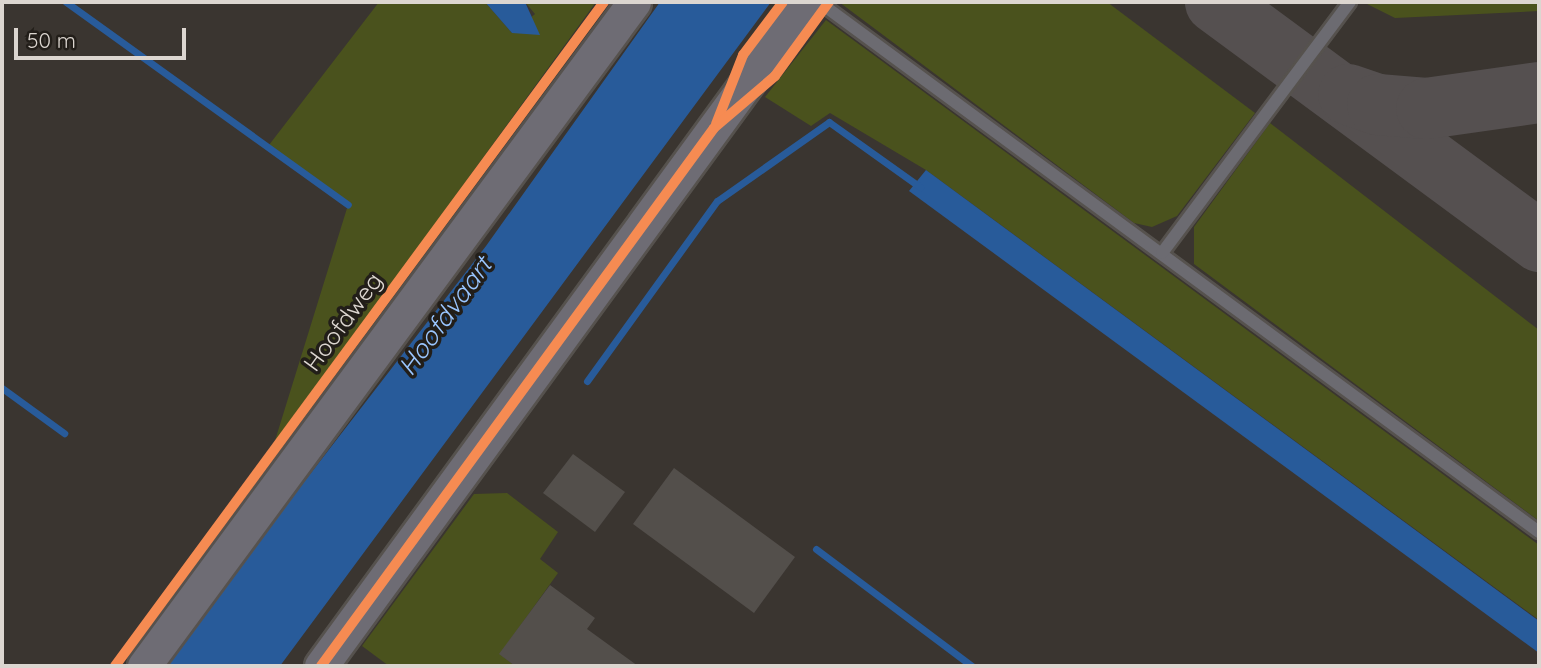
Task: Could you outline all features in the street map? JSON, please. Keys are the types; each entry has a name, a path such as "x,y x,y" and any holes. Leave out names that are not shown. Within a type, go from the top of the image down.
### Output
{"main road":[{"name":"Hoofdweg","path":"144,666 634,2"},
{"path":"321,666 819,7"}],"lane":[{"path":"819,2 819,7 1162,253 1539,532"},
{"path":"1162,253 1350,2"}],"green space":[{"path":"379,2 485,2 512,33 535,14 525,2 596,2 273,447 348,205 269,145"},
{"path":"839,2 1107,2 1255,113 1177,216 1152,227 1134,223"},
{"path":"1363,2 1539,2 1539,11 1395,18"},
{"path":"826,20 1539,545 1539,620 926,170 830,113 811,126 765,97"},
{"path":"1270,123 1539,330 1539,521 1194,264 1194,227"},
{"path":"507,493 558,532 540,559 558,573 500,654 515,666 389,666 362,646 474,494"}],"water":[{"path":"485,2 525,2 540,35 512,33"},
{"name":"Hoofdvaart","path":"660,2 771,2 280,666 162,666 486,246"},
{"path":"926,170 1539,621 1539,653 909,191"}],"building":[{"path":"573,454 625,492 595,532 543,493"},
{"path":"674,468 795,557 754,613 633,524"},
{"path":"550,585 595,618 587,629 638,666 515,666 499,654"}],"waterway":[{"path":"66,2 348,205"},
{"path":"587,381 717,201 829,122 920,187"},
{"path":"2,388 64,433"},
{"path":"816,549 972,666"}],"taxiway":[{"path":"1215,2 1539,241"},
{"path":"1348,94 1377,104 1426,108 1539,92"}],"cycle path":[{"path":"115,666 604,2"},
{"path":"716,124 743,55 783,2"},
{"path":"321,666 714,128 775,76 829,2"}]}
